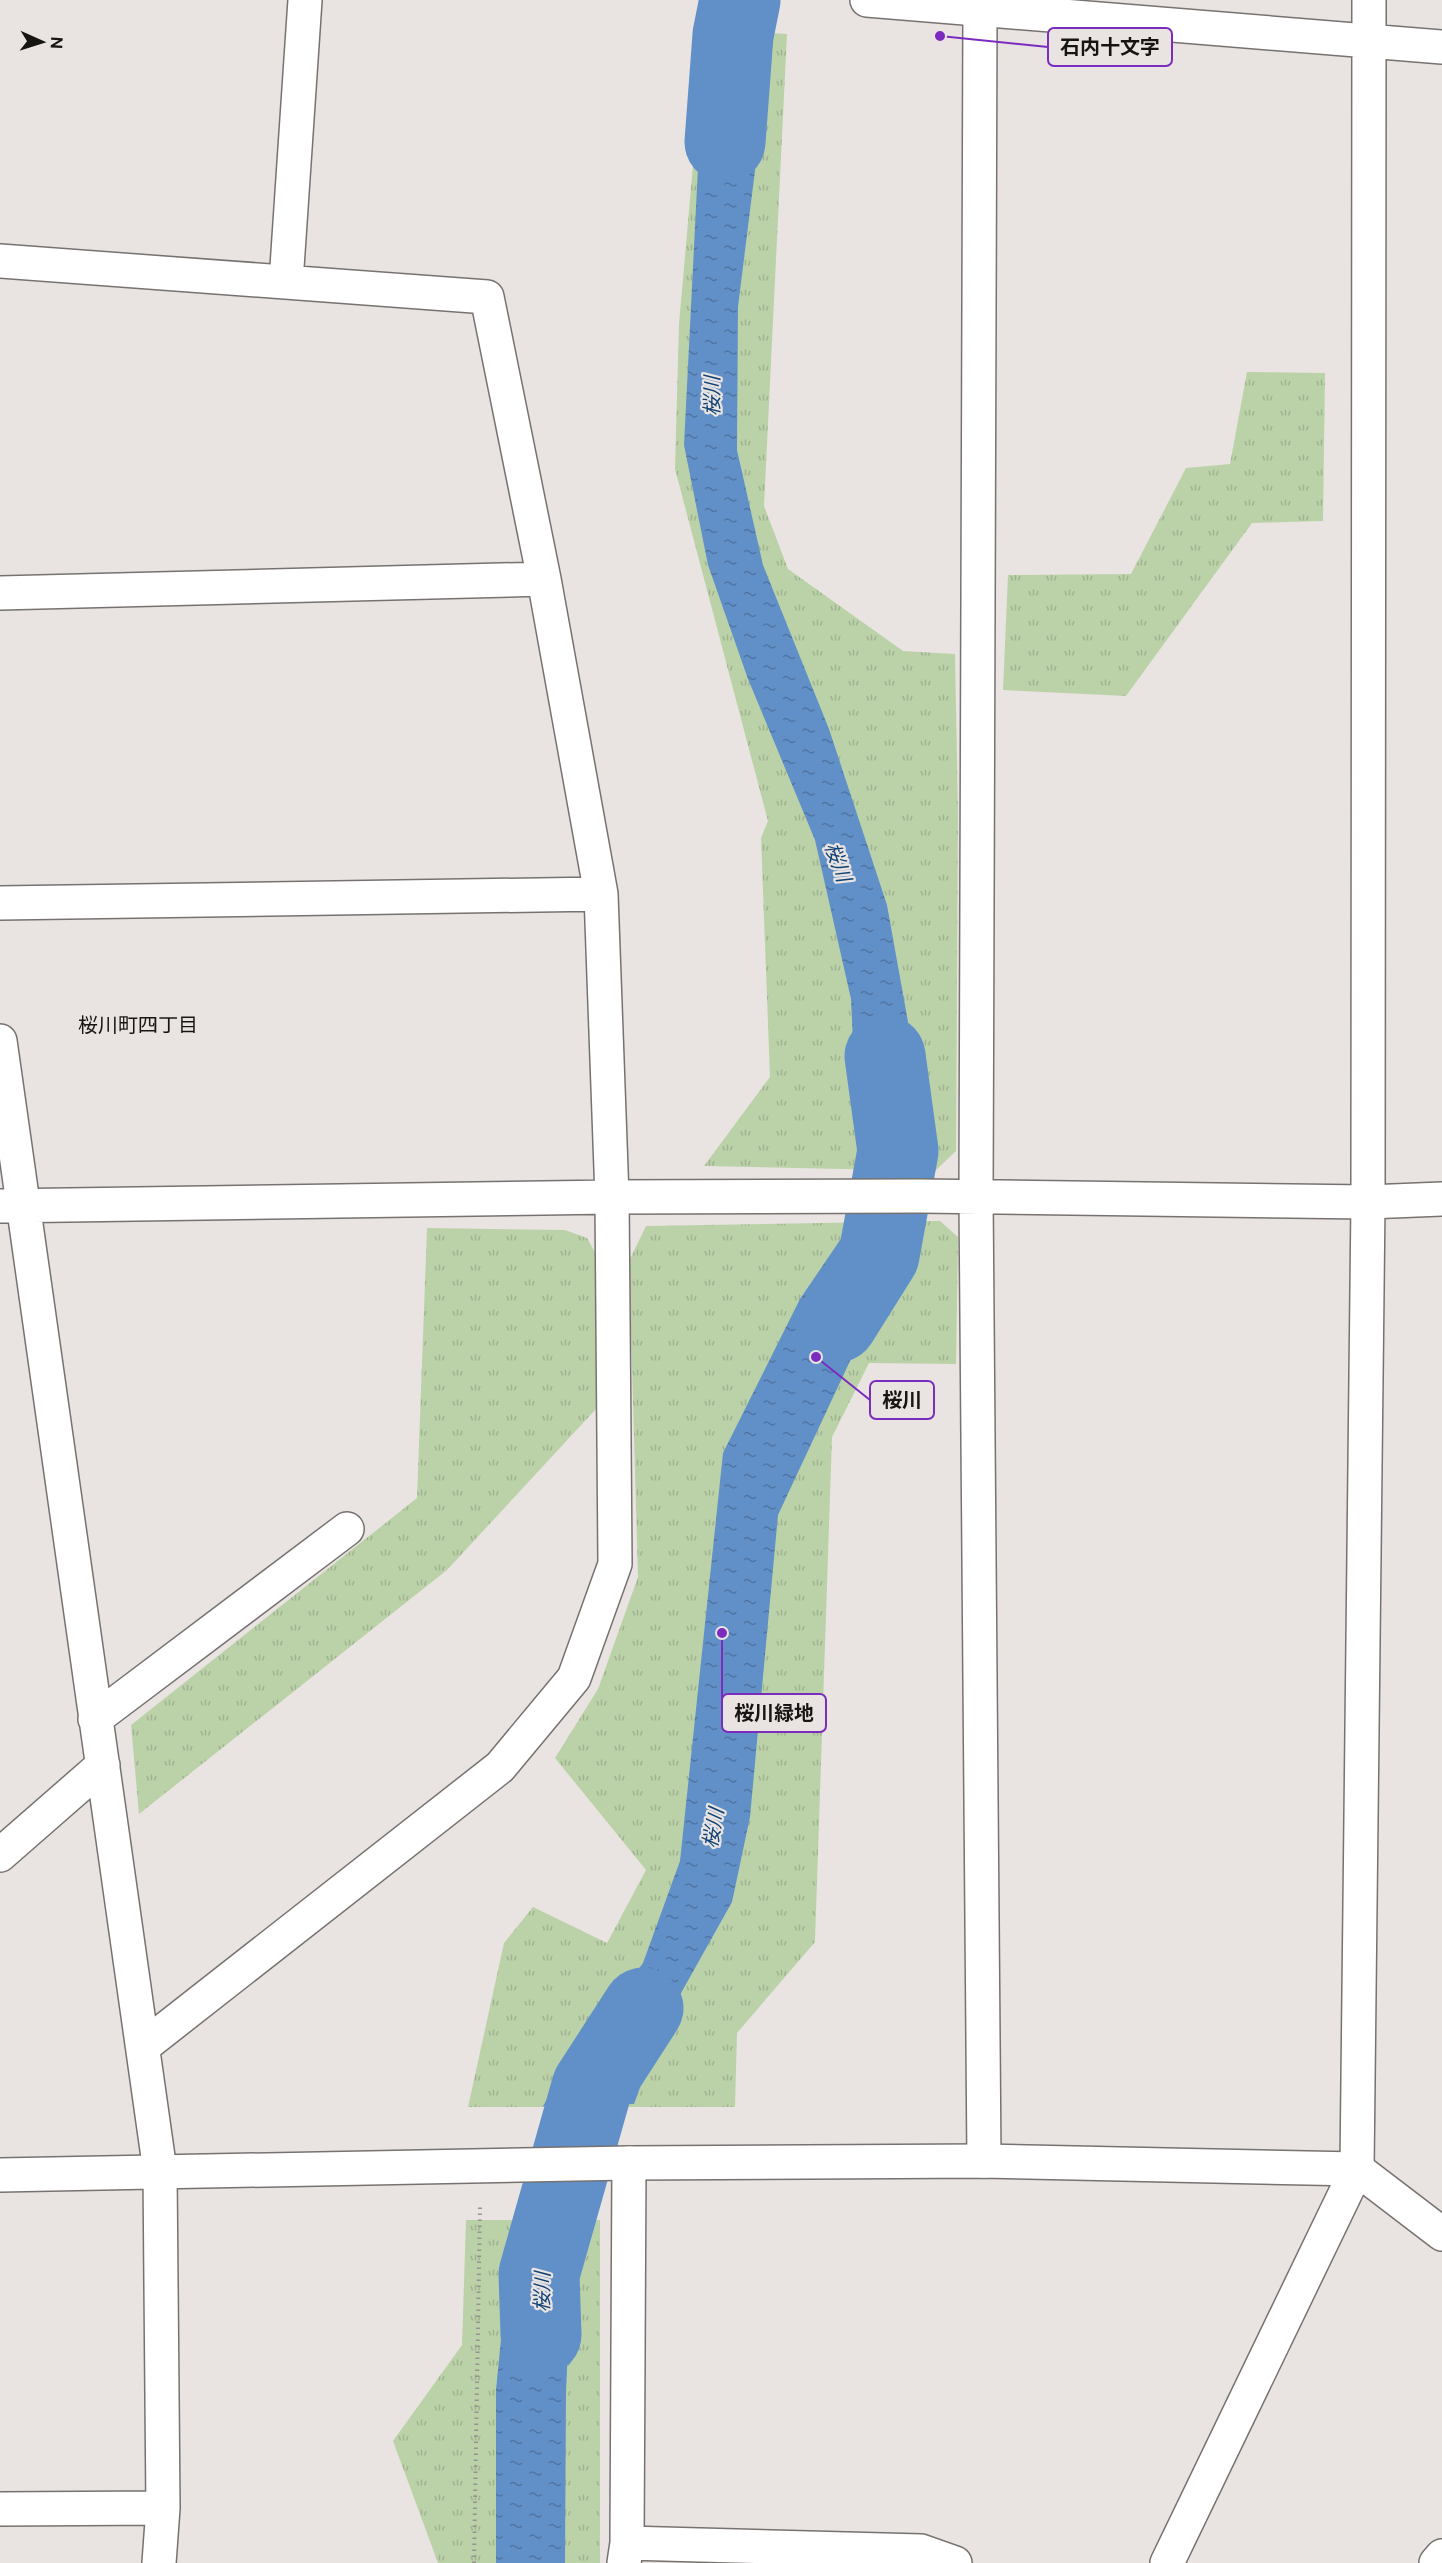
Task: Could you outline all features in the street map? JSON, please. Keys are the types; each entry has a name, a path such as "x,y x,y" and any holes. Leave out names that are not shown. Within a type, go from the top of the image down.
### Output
{"street":[{"path":"286,282 305,0"},
{"path":"867,0 1442,47"},
{"path":"1167,2563 1357,2169 1368,1202 1370,0"},
{"path":"980,10 976,1197 984,2161"},
{"path":"0,261 487,297 544,579 601,894 612,1197 615,1564 574,1678 500,1767 144,2046"},
{"path":"0,593 544,579"},
{"path":"0,903 601,894"},
{"path":"0,1041 12,1206 103,1765 160,2171 163,2508 159,2563"},
{"path":"12,1206 612,1197 920,1196 1368,1202 1442,1199"},
{"path":"95,1719 347,1529"},
{"path":"0,1855 103,1765"},
{"path":"0,2175 622,2164 984,2161 1357,2169 1442,2234"},
{"path":"622,2164 625,2553 921,2551 955,2563"},
{"path":"0,2509 163,2508"},
{"path":"1436,2563 1442,2556"}],"path":[{"path":"474,2563 491,2166"}],"green space":[{"path":"705,29 787,34 764,506 788,569 903,651 955,654 958,814 956,1151 935,1171 704,1166 770,1077 761,838 768,821 675,469 679,324"},
{"path":"1247,372 1325,373 1323,521 1252,523 1126,696 1003,690 1008,575 1131,574 1186,468 1230,464"},
{"path":"940,1221 958,1237 956,1364 869,1363 832,1437 815,1942 737,2033 735,2107 468,2107 504,1943 533,1907 607,1943 646,1870 555,1758 598,1689 638,1577 629,1261 646,1226"},
{"path":"427,1228 565,1230 587,1238 597,1256 596,1409 447,1570 139,1814 131,1725 417,1498"},
{"path":"466,2220 600,2220 600,2563 438,2563 393,2441 462,2345"}],"water":[{"path":"705,29 772,34 738,307 737,450 763,565 829,729 887,905 908,1022 914,1167 859,1168 851,999 815,840 748,679 708,565 684,445"},
{"path":"853,1221 915,1222 778,1515 750,1817 732,1902 662,2027 634,2104 543,2106 576,2053 643,1963 680,1861 723,1453 800,1299"},
{"path":"574,2223 566,2391 565,2563 496,2563 496,2390 512,2229"}],"waterway":[{"name":"桜川","path":"725,142 733,35 740,0"},
{"name":"桜川","path":"837,1322 879,1255 898,1151 885,1056"},
{"name":"桜川","path":"541,2335 539,2274 592,2087 643,2008"}],"place":[{"name":"石内十文字","path":"940,36"},
{"name":"桜川","path":"816,1357"},
{"name":"桜川緑地","path":"722,1633"}],"district":[{"name":"桜川町四丁目","path":"138,1025"}]}
